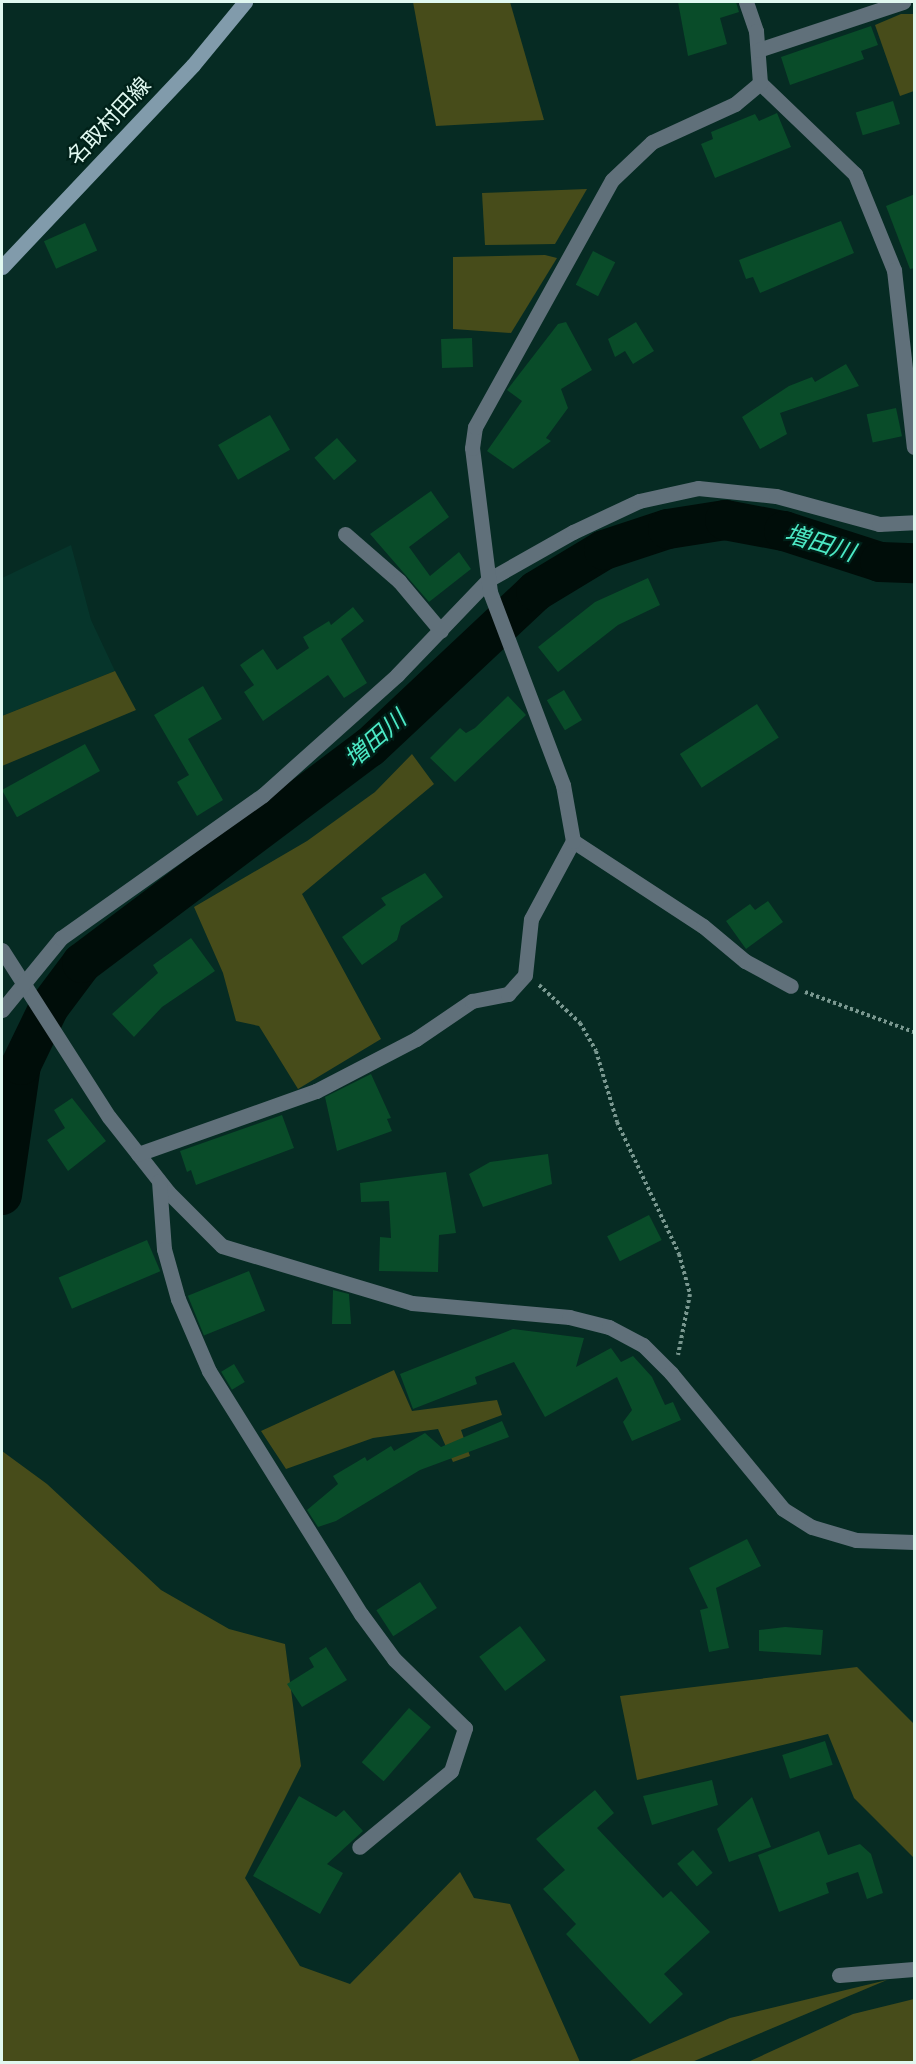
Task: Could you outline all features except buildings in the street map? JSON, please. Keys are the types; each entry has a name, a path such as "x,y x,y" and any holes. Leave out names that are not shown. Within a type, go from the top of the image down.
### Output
{"main road":[{"name":"名取村田線","path":"2,267 193,65 245,2"}],"street":[{"path":"747,2 758,50 760,83 855,174 894,270 915,447"},
{"path":"758,50 903,2"},
{"path":"138,1154 315,1091 416,1039 472,1001 508,994 525,975 531,919 573,841 563,785 516,652 489,586 472,448 483,405 623,166 652,142 735,104 760,83"},
{"path":"2,1010 24,988 61,938 101,906 263,795 489,586 612,512 680,490 732,489 879,524 915,522"},
{"path":"345,534 399,581 441,631"},
{"path":"573,841 703,926 745,961 790,986"},
{"path":"2,950 61,1048 138,1154 159,1181 222,1246 412,1303 569,1317 609,1327 643,1345 671,1373 783,1509 812,1527 856,1540 915,1542"},
{"path":"159,1181 164,1249 178,1299 209,1371 361,1614 394,1659 465,1728 451,1771 359,1846"},
{"path":"838,1975 915,1969"}],"path":[{"path":"525,975 555,995 580,1023 596,1051 624,1139 679,1254 690,1294 683,1342 671,1373"},
{"path":"790,986 915,1032"}],"shaded area":[{"path":"413,2 510,2 544,120 436,126"},
{"path":"901,14 914,14 914,91 900,96 875,25"},
{"path":"587,189 555,244 485,245 482,193"},
{"path":"545,255 557,258 511,333 453,329 453,257"},
{"path":"71,545 91,620 115,671 2,716 2,578"},
{"path":"115,671 136,710 2,766 2,716"},
{"path":"412,754 434,784 302,894 381,1039 298,1089 259,1026 236,1021 223,973 194,907 307,841 375,792"},
{"path":"394,1370 412,1411 497,1400 502,1415 461,1430 470,1456 453,1462 438,1429 373,1438 286,1469 261,1431"},
{"path":"2,1451 47,1484 161,1590 229,1629 285,1644 301,1766 245,1878 300,1966 350,1984 460,1872 474,1898 510,1904 580,2062 2,2062"},
{"path":"857,1667 914,1724 914,1858 854,1798 828,1734 637,1780 620,1696"},
{"path":"887,1980 692,2062 627,2062 730,2018"},
{"path":"914,1999 914,2062 748,2062 853,2014"}],"waterway":[{"name":"増田川","path":"2,1195 21,1065 49,1007 82,963 370,747 536,591 604,550 668,529 725,520 784,531 880,562 914,563"}]}
